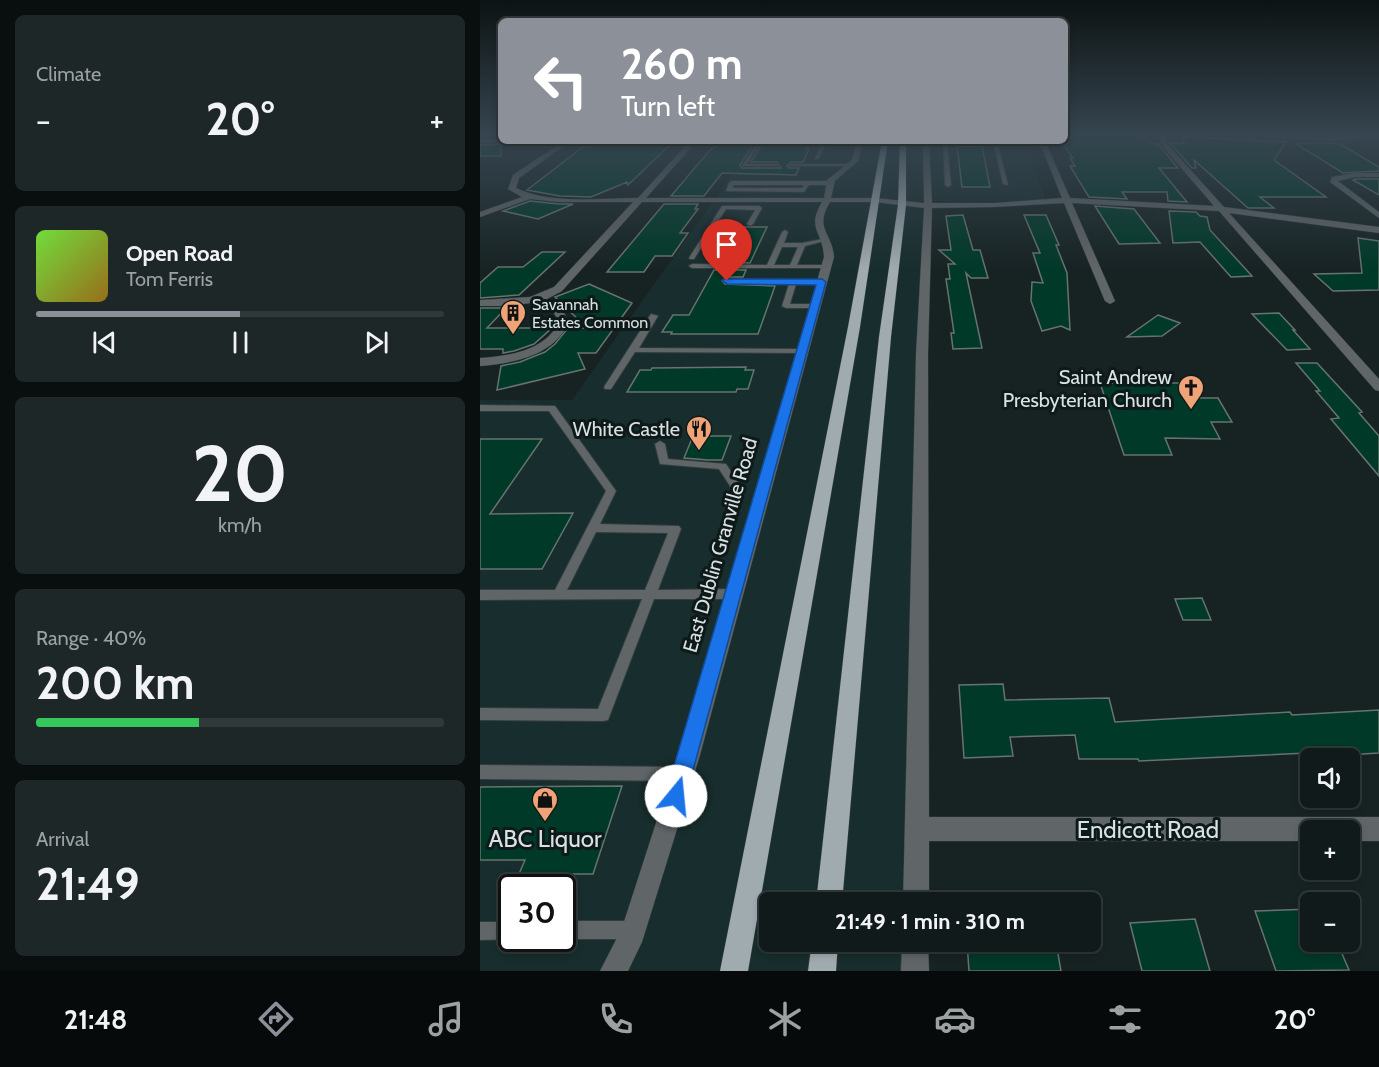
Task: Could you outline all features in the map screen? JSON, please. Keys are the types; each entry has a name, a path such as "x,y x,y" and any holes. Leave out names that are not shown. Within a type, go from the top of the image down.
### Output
{"main road":[{"path":"734,971 844,384 879,179"},
{"path":"830,892 902,179"},
{"path":"822,971 824,952"}],"street":[{"path":"515,179 512,189 529,197 560,200 721,200 829,192 875,200 931,198 995,206 1065,200"},
{"path":"480,303 528,302 540,299 558,289 659,179"},
{"path":"829,192 840,179"},
{"path":"916,892 922,354 931,198 929,179"},
{"path":"1057,179 1110,301"},
{"path":"1194,179 1379,387"},
{"path":"1335,179 1337,185 1379,216"},
{"name":"East Dublin Granville Road","path":"614,971 634,930 682,774 735,594 824,274 830,250 819,230 818,222 819,214 829,192"},
{"path":"983,196 1220,209 1379,230"},
{"path":"480,215 529,197"},
{"path":"480,362 517,356 541,347 557,335 564,322 558,311 540,299"},
{"name":"Endicott Road","path":"917,829 1379,829"},
{"path":"915,952 915,971"}],"lane":[{"path":"721,200 734,179"},
{"path":"948,179 948,185"},
{"path":"1005,179 1006,184"},
{"path":"732,183 807,183 829,192"},
{"path":"728,190 804,190 807,183"},
{"path":"750,224 759,208 724,207 692,262 793,266 824,274"},
{"path":"770,266 785,232"},
{"path":"780,245 802,245 826,239"},
{"path":"793,266 802,245"},
{"path":"727,281 793,282 824,274"},
{"path":"793,282 786,306 815,306"},
{"path":"608,387 654,316"},
{"path":"633,350 802,351"},
{"path":"480,408 552,408 611,491 559,594"},
{"path":"660,444 664,462 722,466 736,487"},
{"path":"480,714 603,715 675,529 592,528"},
{"path":"480,594 735,594"},
{"path":"480,772 682,774"},
{"path":"576,930 634,930"},
{"path":"480,931 498,931"}],"shaded area":[{"path":"729,179 1038,179 1046,201 923,201 915,892 759,892 759,952 914,952 914,971 480,971 480,400 572,400"}],"building":[{"path":"541,179 634,179 628,185 627,182 591,197 560,196 527,190"},
{"path":"685,179 717,179 704,196 671,196"},
{"path":"961,179 989,179 990,187 962,187"},
{"path":"1078,179 1168,179 1187,202 1168,201 1167,192 1122,192 1127,199 1089,197"},
{"path":"1216,179 1301,179 1326,197 1260,197 1274,208 1248,208"},
{"path":"1379,179 1379,195 1353,180"},
{"path":"530,201 573,204 538,219 503,211"},
{"path":"664,204 698,204 695,209 698,209 680,233 688,233 672,256 655,256 644,272 607,272"},
{"path":"1095,206 1134,209 1160,243 1119,244"},
{"path":"1169,211 1196,212 1200,216 1207,217 1210,230 1252,276 1231,277 1200,242 1173,243"},
{"path":"963,215 973,250 980,250 988,278 971,278 966,273 982,348 953,349 951,333 954,333 946,279 950,279 948,264 955,264 939,250 951,250 946,216"},
{"path":"1024,215 1046,215 1059,245 1056,245 1067,273 1070,330 1061,326 1042,331 1031,301 1032,282 1043,283 1033,253 1040,253"},
{"path":"730,227 767,227 750,263 720,262 722,258 711,258"},
{"path":"1358,238 1379,241 1379,290 1333,291 1314,274 1362,273"},
{"path":"542,252 565,252 519,295 480,298 480,283 498,267 523,267"},
{"path":"714,270 746,270 743,277 726,277 722,281 725,284 775,286 758,334 671,334 672,332 662,332 673,315 689,315"},
{"path":"589,284 632,303 596,353 578,353 585,369 497,390 501,366 520,362 545,352 568,328 587,328 555,297"},
{"name":"Savannah Estates Common","path":"480,308 506,308 487,328 552,328 534,344 514,351 503,353 503,349 480,349"},
{"path":"1279,313 1310,349 1287,350 1252,314"},
{"path":"1158,315 1180,323 1162,336 1127,337"},
{"path":"1296,363 1317,363 1362,412 1359,413 1379,436 1379,476 1331,419 1339,418"},
{"path":"746,367 745,370 754,370 748,389 737,389 736,392 627,392 640,370"},
{"path":"1100,383 1192,383 1199,398 1218,398 1232,422 1211,422 1220,439 1165,438 1172,455 1124,455"},
{"name":"White Castle","path":"693,436 731,436 722,460 708,460 684,458"},
{"path":"480,439 542,439 490,514 573,513 542,569 480,569"},
{"path":"1202,598 1211,620 1183,620 1175,599"},
{"path":"1003,684 1005,700 1109,698 1115,722 1290,712 1292,715 1379,710 1379,753 1360,754 1360,748 1300,748 1300,753 1139,761 1138,759 1079,759 1075,735 1010,737 1013,756 964,758 959,685"},
{"name":"ABC Liquor","path":"622,786 593,874 519,874 525,860 480,860 480,787"},
{"path":"1300,909 1300,952 1341,952 1349,970 1276,971 1255,911"},
{"path":"1195,919 1210,971 1142,971 1130,923"},
{"path":"968,952 1058,952 1061,971 969,971"}],"place":[{"name":"Savannah Estates Common","path":"513,336"},
{"name":"Saint Andrew Presbyterian Church","path":"1191,411"},
{"name":"White Castle","path":"699,452"},
{"name":"ABC Liquor","path":"545,823"}],"route":[{"path":"676,796 822,282 727,281"}]}
